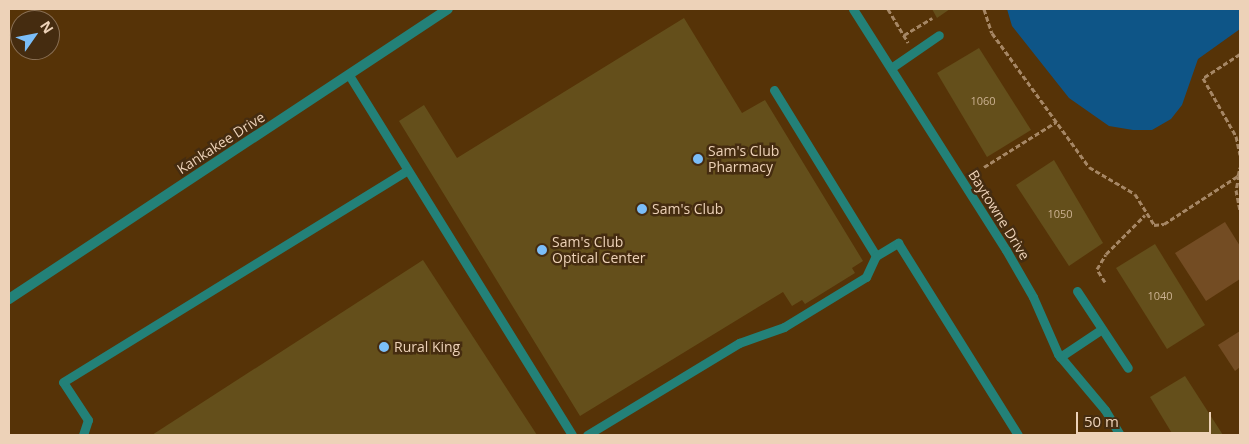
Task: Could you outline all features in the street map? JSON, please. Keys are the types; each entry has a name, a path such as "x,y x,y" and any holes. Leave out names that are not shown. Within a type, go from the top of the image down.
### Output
{"street":[{"name":"Kankakee Drive","path":"9,299 448,9"}],"lane":[{"name":"Baytowne Drive","path":"853,9 1029,289 1060,357 1105,410 1120,435"},
{"path":"891,68 939,35"},
{"path":"349,75 572,435"},
{"path":"774,90 876,256"},
{"path":"84,435 88,420 63,382 407,170"},
{"path":"587,435 739,343 784,327 866,277 876,256 898,243 1018,435"},
{"path":"1077,291 1128,368"},
{"path":"1060,357 1102,329"}],"path":[{"path":"888,9 914,52"},
{"path":"984,9 992,34 1089,167 1135,194 1145,215 1154,225 1164,224 1239,175"},
{"path":"904,35 932,18"},
{"path":"1240,54 1203,78 1236,136 1240,155"},
{"path":"984,167 1056,122"},
{"path":"1240,167 1236,190 1240,211"},
{"path":"1104,282 1097,269 1106,254 1145,215"}],"shaded area":[{"path":"1225,222 1240,246 1240,279 1206,301 1175,253"},
{"path":"1240,331 1240,367 1235,371 1218,345"}],"water":[{"path":"1007,9 1240,9 1240,29 1198,59 1182,105 1171,119 1152,130 1133,130 1109,126 1069,98 1012,26"}],"building":[{"path":"932,9 950,9 937,18"},
{"name":"Sam's Club","path":"684,18 742,113 765,100 863,261 852,268 855,273 805,304 802,300 792,306 783,292 580,416 399,121 424,105 457,158"},
{"path":"979,48 1031,130 987,157 937,73"},
{"path":"1054,160 1103,243 1069,266 1016,185"},
{"path":"1155,244 1205,325 1167,349 1116,268"},
{"name":"Rural King","path":"423,260 537,435 152,435"},
{"path":"1185,376 1223,435 1173,435 1150,397"}],"place":[{"name":"Sam's Club Pharmacy","path":"698,159"},
{"name":"Sam's Club","path":"642,209"},
{"name":"Sam's Club Optical Center","path":"542,250"},
{"name":"Rural King","path":"384,347"}]}
